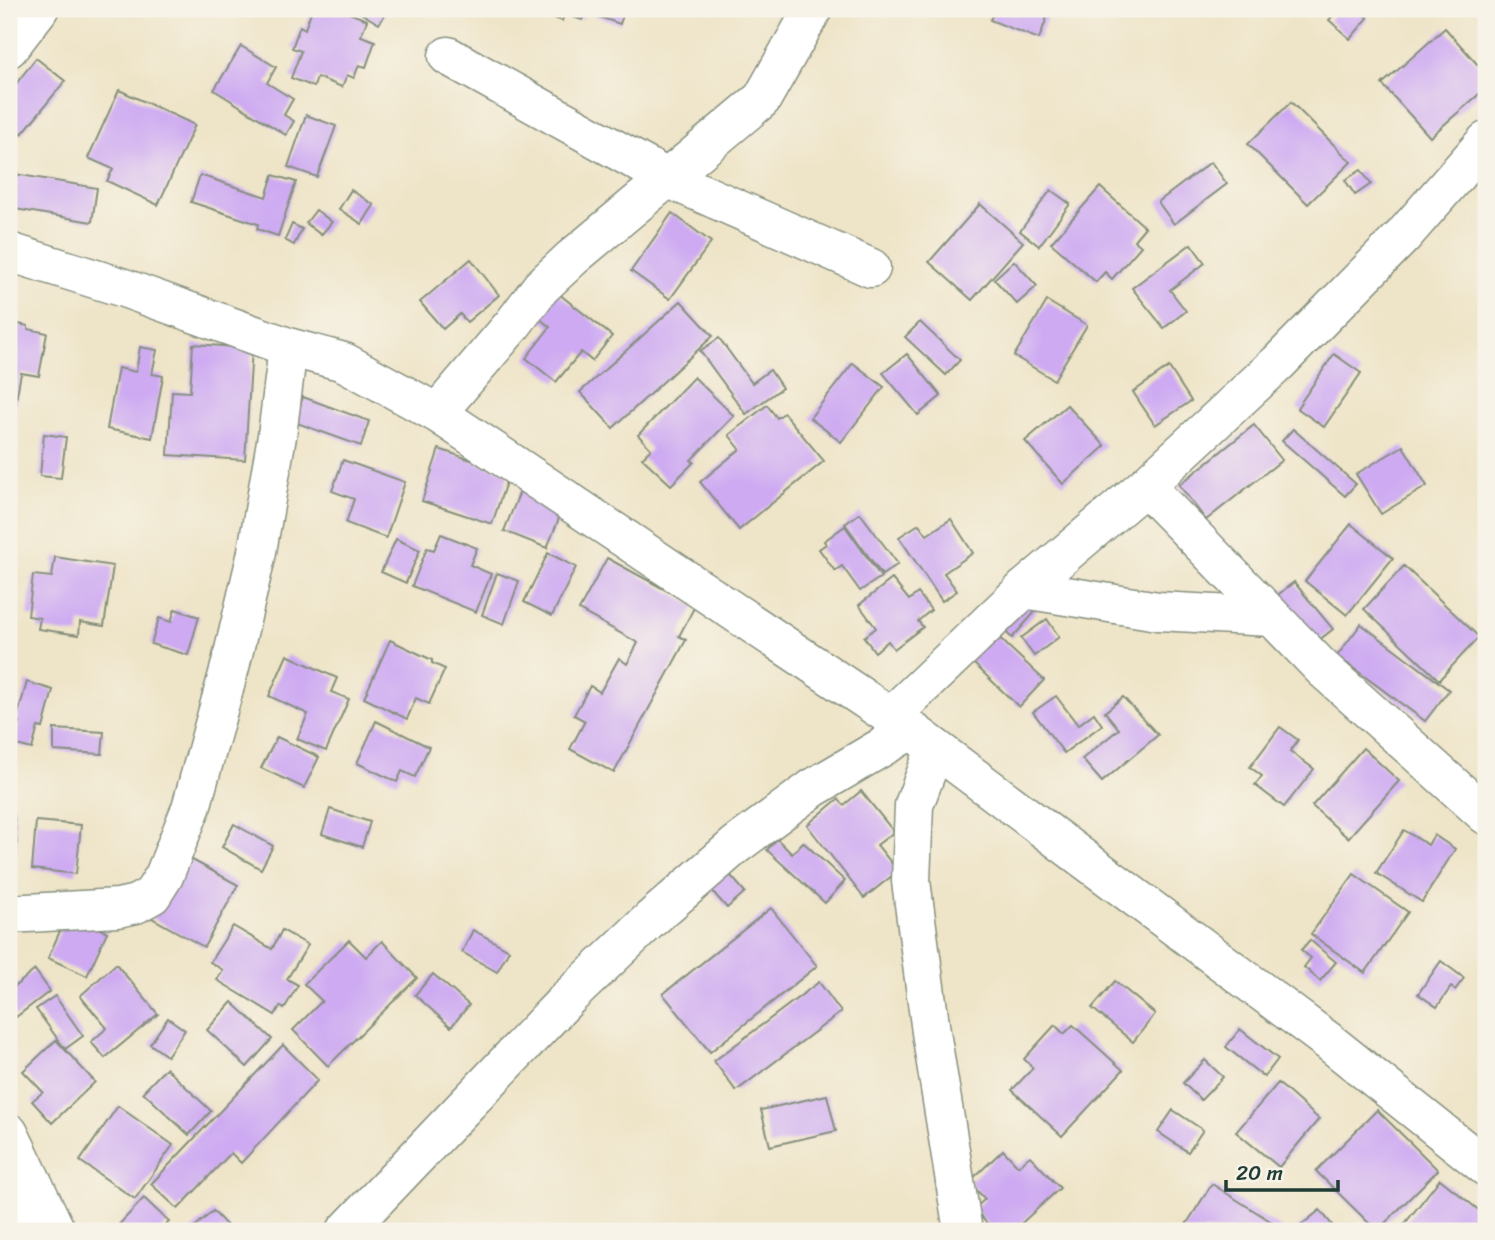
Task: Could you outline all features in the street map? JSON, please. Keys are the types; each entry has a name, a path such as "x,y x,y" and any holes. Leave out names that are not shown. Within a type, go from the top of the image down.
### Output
{"street":[{"path":"9,48 39,9"},
{"path":"437,413 541,287 762,99 813,9"},
{"path":"448,56 667,178 871,268"},
{"path":"346,1231 569,997 652,919 736,845 813,788 912,732 1024,589 1145,486 1278,363 1403,236 1486,141"},
{"path":"9,252 124,288 288,347 344,362 437,413 912,732 1328,1041 1486,1167"},
{"path":"9,914 118,908 136,904 152,895 164,876 191,808 256,557 277,436 288,347"},
{"path":"1145,486 1322,668 1486,815"},
{"path":"1024,589 1158,611 1271,617"},
{"path":"912,732 914,805 911,881 931,1032 963,1231"},
{"path":"9,1133 56,1231"},
{"path":"9,1210 40,1231"}],"building":[{"path":"312,9 339,9 367,20 361,36 375,41 366,67 359,65 354,78 347,75 342,87 317,77 314,87 291,78 301,51 292,48 300,26 305,29"},
{"path":"354,9 388,9 379,24"},
{"path":"535,9 625,9 620,24 585,12 582,20 564,14 562,21"},
{"path":"995,9 1050,9 1039,39 990,20"},
{"path":"1339,9 1357,9 1368,18 1350,39 1329,20"},
{"path":"1445,28 1486,74 1486,88 1430,137 1382,84"},
{"path":"241,46 276,67 267,83 293,99 284,115 294,121 286,135 214,90"},
{"path":"36,58 65,81 22,134 9,124 9,93"},
{"path":"119,90 195,125 158,205 107,181 113,169 88,158"},
{"path":"1291,102 1351,162 1308,204 1248,144"},
{"path":"306,115 336,126 317,177 288,167"},
{"path":"1211,162 1227,184 1174,224 1158,202"},
{"path":"1361,170 1371,184 1355,195 1345,180"},
{"path":"9,173 97,188 92,222 9,208"},
{"path":"200,175 266,197 273,175 296,182 278,236 257,229 258,224 191,202"},
{"path":"1100,187 1145,227 1134,240 1141,246 1112,279 1105,272 1096,282 1051,243"},
{"path":"351,190 374,205 362,224 339,209"},
{"path":"1051,190 1070,204 1039,246 1020,231"},
{"path":"980,204 1023,242 972,300 929,262"},
{"path":"316,210 332,222 321,235 306,223"},
{"path":"672,213 711,242 670,299 631,271"},
{"path":"292,224 302,229 294,245 285,240"},
{"path":"1191,244 1205,263 1170,290 1186,311 1164,328 1132,288"},
{"path":"471,259 499,295 467,322 460,314 443,329 420,302"},
{"path":"1014,261 1037,286 1017,304 994,279"},
{"path":"554,290 612,336 592,361 581,352 556,382 526,358 550,327 534,314"},
{"path":"681,301 713,336 613,428 580,392"},
{"path":"1047,301 1087,325 1054,380 1014,356"},
{"path":"9,322 47,333 39,376 21,373 10,433"},
{"path":"920,322 960,360 946,375 905,337"},
{"path":"719,338 752,383 770,370 782,388 746,414 700,351"},
{"path":"193,344 252,348 245,460 168,455 172,391 190,392"},
{"path":"140,347 157,350 152,374 163,376 152,438 107,429 118,368 136,372"},
{"path":"907,354 941,396 918,415 883,373"},
{"path":"1334,354 1361,373 1324,427 1297,408"},
{"path":"853,363 884,387 841,442 810,418"},
{"path":"1169,367 1191,401 1155,425 1133,392"},
{"path":"694,377 734,416 671,485 642,458 651,449 638,435"},
{"path":"303,397 369,421 361,446 294,422"},
{"path":"767,405 777,418 784,413 824,461 739,530 700,482 740,449 729,435"},
{"path":"1067,405 1105,446 1063,484 1025,441"},
{"path":"1254,425 1282,460 1206,520 1179,485"},
{"path":"1293,429 1356,484 1345,496 1282,441"},
{"path":"44,434 66,437 61,478 40,476"},
{"path":"1403,446 1427,486 1381,514 1356,474"},
{"path":"439,449 509,473 492,524 422,501"},
{"path":"343,460 405,482 386,538 346,523 354,499 332,491"},
{"path":"523,484 566,501 547,548 504,531"},
{"path":"860,513 898,564 882,575 845,524"},
{"path":"951,519 973,553 944,573 957,591 942,601 899,537 919,524 927,535"},
{"path":"1351,524 1393,558 1347,615 1305,581"},
{"path":"845,526 881,577 860,591 842,566 835,571 819,549 826,544 824,541"},
{"path":"441,534 477,548 470,565 491,574 476,612 412,586 427,548 434,550"},
{"path":"396,539 420,550 406,583 381,572"},
{"path":"548,553 576,567 552,616 524,602"},
{"path":"55,557 113,566 104,626 80,622 79,635 38,629 40,618 28,616 33,575 52,577"},
{"path":"607,558 695,606 679,636 686,640 614,773 570,749 585,721 574,715 590,686 600,692 619,658 627,664 638,643 579,610"},
{"path":"1404,566 1479,637 1439,680 1364,609"},
{"path":"497,573 519,581 504,624 482,615"},
{"path":"892,579 909,600 918,593 931,610 918,621 923,627 894,649 888,641 875,652 864,637 876,628 859,605"},
{"path":"1294,582 1333,629 1313,645 1274,598"},
{"path":"1030,593 1042,604 1012,638 1000,627"},
{"path":"175,609 199,617 188,655 151,644 159,618 171,622"},
{"path":"1047,619 1059,637 1034,656 1021,638"},
{"path":"1361,624 1449,690 1425,721 1337,656"},
{"path":"992,631 1044,680 1019,707 967,657"},
{"path":"390,640 445,669 429,704 416,698 407,719 364,698"},
{"path":"287,655 337,678 331,692 349,699 326,751 297,739 308,714 269,696"},
{"path":"27,682 53,690 43,728 38,727 32,749 13,744 19,722 16,721"},
{"path":"1056,696 1078,725 1094,713 1102,725 1064,753 1033,712"},
{"path":"1123,697 1158,735 1102,782 1082,759 1119,729 1105,712"},
{"path":"376,721 429,747 415,777 402,771 397,782 357,763"},
{"path":"1280,727 1298,740 1290,751 1314,769 1284,807 1255,785 1262,776 1250,767"},
{"path":"54,729 104,732 102,754 54,751"},
{"path":"277,737 319,757 304,788 261,768"},
{"path":"1363,748 1399,781 1348,838 1312,806"},
{"path":"861,791 894,832 877,845 898,871 864,898 807,825 838,799 844,805"},
{"path":"330,809 370,822 362,847 322,834"},
{"path":"14,815 17,847 9,848 9,816"},
{"path":"36,821 81,825 76,874 32,869"},
{"path":"234,824 273,846 261,869 222,847"},
{"path":"1404,830 1428,845 1434,835 1455,849 1422,902 1376,873"},
{"path":"777,839 792,854 803,842 845,881 825,903 767,850"},
{"path":"185,856 238,885 204,947 152,918"},
{"path":"725,869 745,892 727,908 707,885"},
{"path":"1354,874 1408,912 1365,973 1311,934"},
{"path":"771,908 817,966 710,1052 663,994"},
{"path":"68,913 107,932 87,976 48,958"},
{"path":"233,926 272,949 282,930 308,945 287,979 298,985 284,1009 280,1006 275,1015 217,980 223,970 210,962"},
{"path":"473,930 509,950 497,972 462,952"},
{"path":"349,940 366,957 382,941 417,978 328,1066 293,1030 322,1001 304,984"},
{"path":"1310,940 1336,962 1320,981 1304,967 1311,958 1301,950"},
{"path":"1441,961 1464,978 1455,990 1451,987 1437,1007 1418,994"},
{"path":"116,964 158,1014 105,1058 91,1042 107,1028 80,996"},
{"path":"35,970 50,991 16,1017 9,1008 9,991"},
{"path":"433,974 469,1005 451,1027 415,995"},
{"path":"1115,981 1155,1014 1133,1042 1092,1008"},
{"path":"819,982 841,1012 736,1091 714,1061"},
{"path":"55,996 83,1036 65,1049 36,1009"},
{"path":"232,1002 272,1039 247,1067 207,1030"},
{"path":"168,1018 185,1030 167,1056 150,1044"},
{"path":"1055,1025 1064,1034 1073,1025 1123,1070 1062,1136 1012,1090 1033,1068 1024,1059"},
{"path":"1240,1029 1278,1059 1264,1077 1226,1047"},
{"path":"56,1040 95,1082 52,1123 32,1101 43,1092 23,1071"},
{"path":"283,1045 318,1080 241,1163 231,1153 178,1209 151,1184"},
{"path":"1205,1060 1223,1077 1201,1100 1183,1083"},
{"path":"166,1068 211,1111 189,1135 143,1092"},
{"path":"1278,1083 1319,1119 1279,1167 1236,1132"},
{"path":"827,1095 836,1131 770,1146 761,1110"},
{"path":"118,1106 173,1145 135,1199 80,1161"},
{"path":"1173,1110 1203,1130 1188,1152 1158,1132"},
{"path":"1377,1110 1438,1170 1377,1231 1316,1171"},
{"path":"1003,1150 1018,1166 1030,1156 1060,1188 1013,1231 994,1231 974,1209 985,1199 969,1182"},
{"path":"1440,1179 1486,1216 1486,1231 1399,1231"},
{"path":"1212,1184 1286,1231 1182,1231"},
{"path":"144,1198 169,1222 160,1231 113,1231"},
{"path":"1320,1210 1337,1231 1294,1231"},
{"path":"213,1211 232,1231 190,1231"},
{"path":"421,1227 447,1229 447,1231 420,1231"}]}
